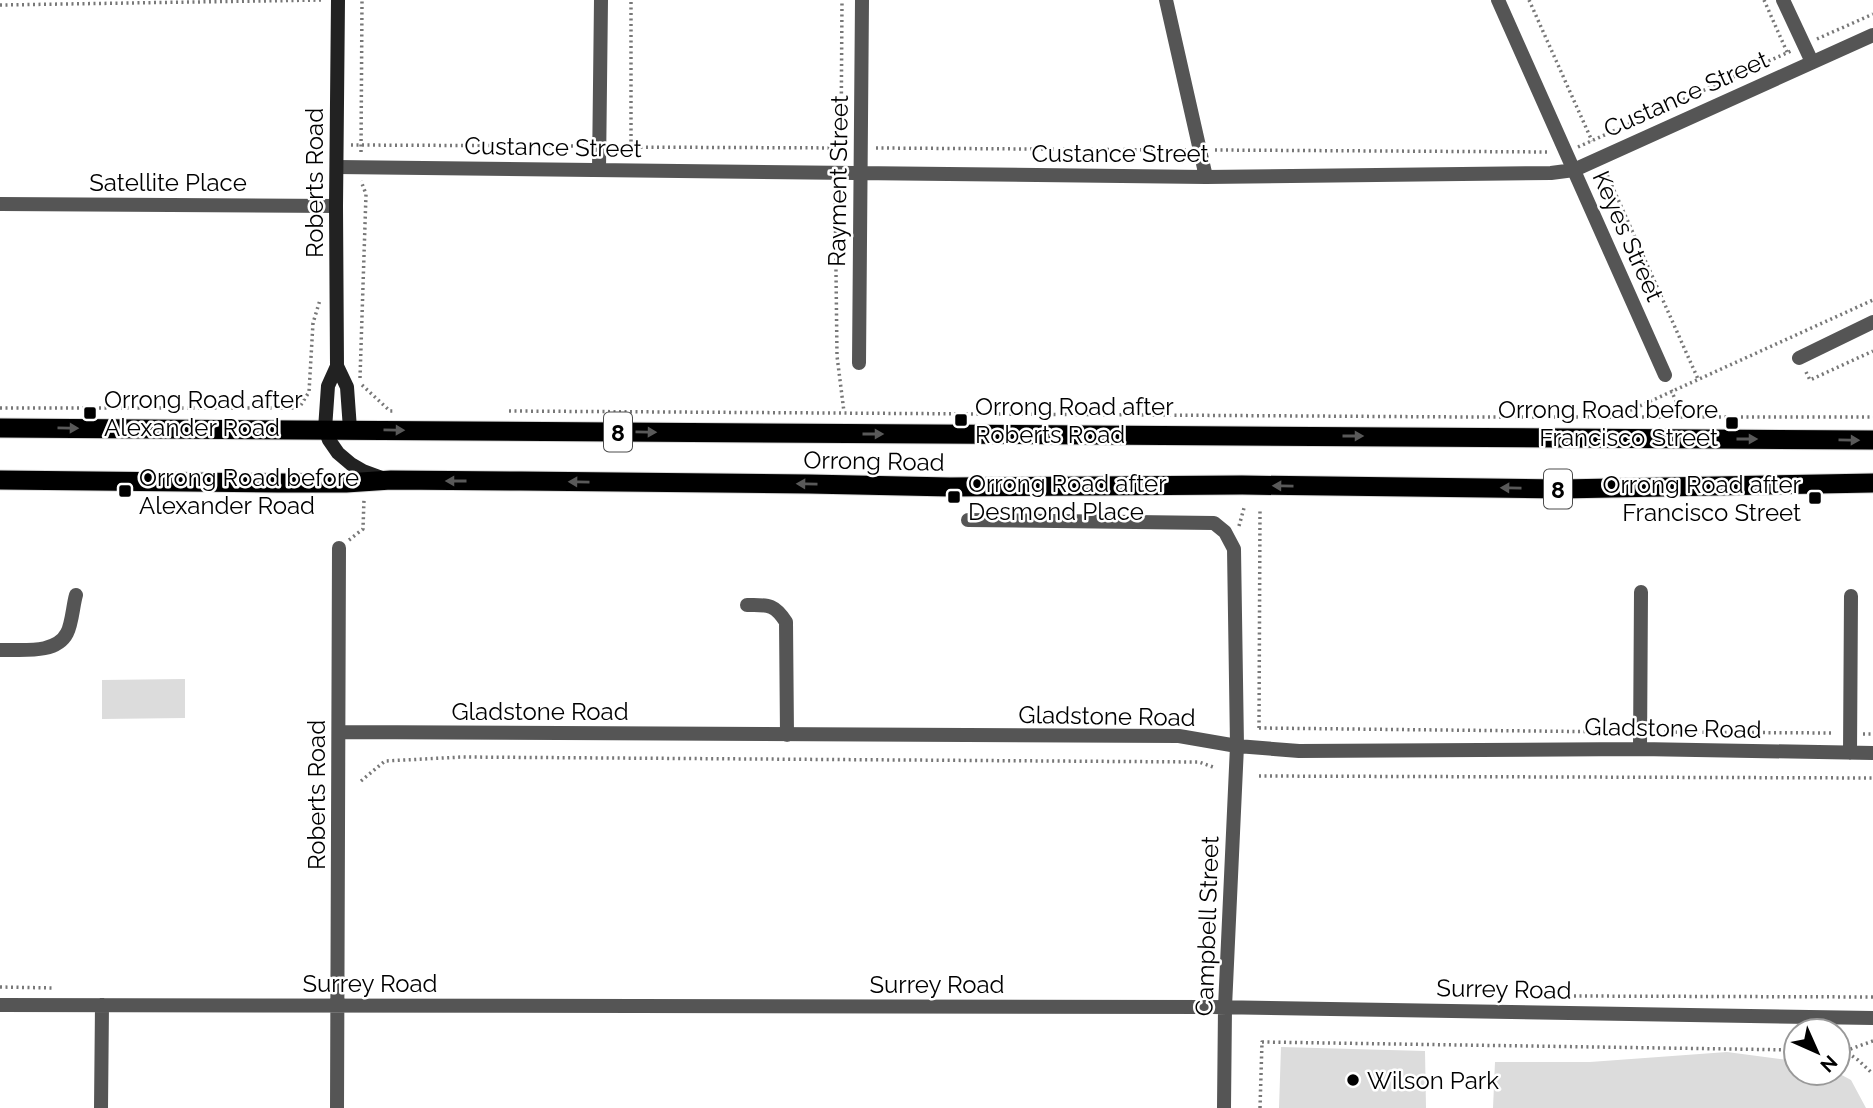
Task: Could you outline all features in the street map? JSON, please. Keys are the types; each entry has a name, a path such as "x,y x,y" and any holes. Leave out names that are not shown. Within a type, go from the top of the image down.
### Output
{"highway":[{"name":"Orrong Road","path":"0,428 1873,440"},
{"name":"Orrong Road","path":"0,480 278,483 391,480 950,487 1242,485 1561,489 1873,483"}],"main road":[{"name":"Roberts Road","path":"325,429 328,386 337,366 338,0"},
{"name":"Roberts Road","path":"337,366 348,387 350,429"},
{"path":"325,429 338,453 351,464 391,480"}],"street":[{"path":"599,170 601,0"},
{"name":"Rayment Street","path":"859,363 862,0"},
{"path":"1166,0 1206,177"},
{"name":"Keyes Street","path":"1498,0 1665,375"},
{"path":"1783,0 1812,62"},
{"name":"Custance Street","path":"337,167 1206,177 1551,173 1574,170 1600,159 1873,35"},
{"name":"Satellite Place","path":"0,204 336,206"},
{"path":"1799,358 1873,322"},
{"name":"Campbell Street","path":"968,520 1214,523 1225,532 1234,549 1237,746 1225,1007 1224,1108"},
{"name":"Roberts Road","path":"337,1108 339,548"},
{"path":"1640,750 1641,592"},
{"path":"0,650 56,645 67,634 76,595"},
{"path":"1850,753 1851,596"},
{"path":"747,605 770,605 779,611 786,622 787,735"},
{"name":"Gladstone Road","path":"339,732 1179,736 1237,746 1299,751 1640,750 1873,753"},
{"name":"Surrey Road","path":"0,1005 1225,1007 1873,1018"},
{"path":"102,1005 102,1108"}],"path":[{"path":"0,5 338,0"},
{"path":"362,0 361,184 366,194 360,383 390,411 404,411"},
{"path":"631,0 631,147"},
{"path":"842,0 841,148 835,173 837,356 844,412"},
{"path":"1529,0 1699,379"},
{"path":"1764,0 1788,53"},
{"path":"337,145 1566,153 1873,14"},
{"path":"0,408 299,408 309,392 313,323 320,296"},
{"path":"1616,417 1873,300"},
{"path":"1810,380 1873,351"},
{"path":"1665,375 1684,417"},
{"path":"500,411 1873,417"},
{"path":"339,548 363,530 364,495"},
{"path":"1259,748 1260,509"},
{"path":"1259,728 1873,734"},
{"path":"361,781 385,761 462,757 1199,762 1213,767"},
{"path":"1259,776 1873,778"},
{"path":"1852,1048 1873,1041"},
{"path":"1261,1108 1262,1042 1782,1050"},
{"path":"1852,1057 1873,1074"}],"shaded area":[{"path":"185,679 185,718 102,719 102,680"},
{"name":"Wilson Park","path":"1281,1047 1425,1051 1426,1108 1279,1108"},
{"path":"1727,1052 1782,1059 1782,1087 1852,1087 1852,1082 1866,1108 1493,1108 1495,1062 1590,1062"}],"place":[{"name":"Orrong Road after Alexander Road","path":"90,413"},
{"name":"Orrong Road after Roberts Road","path":"961,420"},
{"name":"Orrong Road before Francisco Street","path":"1732,423"},
{"name":"Orrong Road before Alexander Road","path":"125,491"},
{"name":"Orrong Road after Desmond Place","path":"954,497"},
{"name":"Orrong Road after Francisco Street","path":"1815,498"},
{"name":"Wilson Park","path":"1353,1080"}]}
